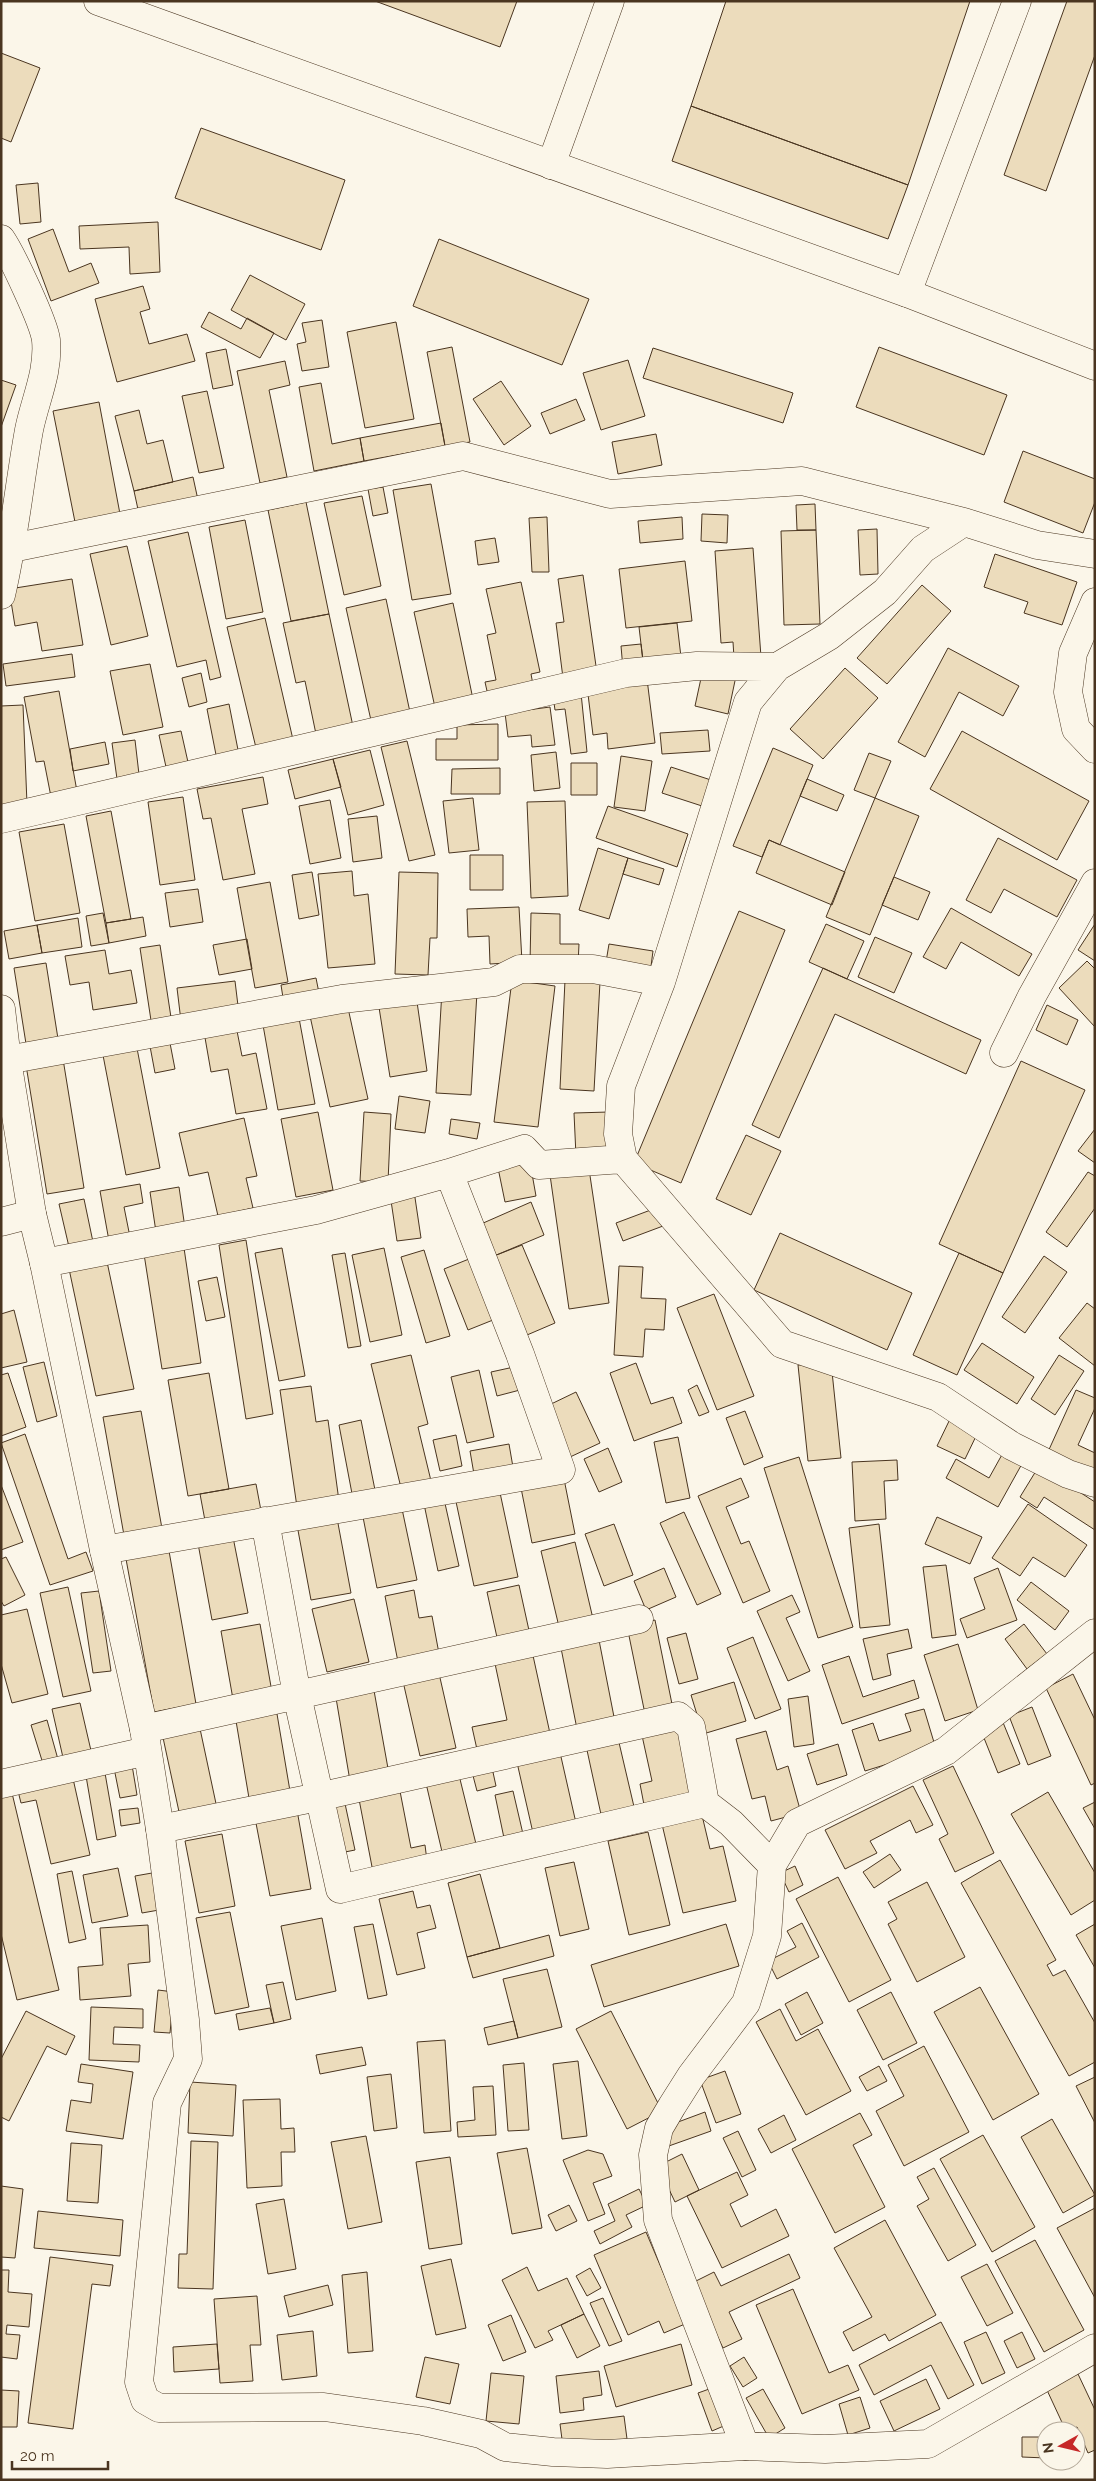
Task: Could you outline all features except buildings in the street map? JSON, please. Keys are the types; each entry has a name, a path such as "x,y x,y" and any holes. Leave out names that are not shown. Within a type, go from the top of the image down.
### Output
{"street":[{"path":"98,1 907,293 1095,366"},
{"path":"551,165 610,1"},
{"path":"907,293 1017,1"},
{"path":"1,239 29,296 46,339 44,374 30,429 12,548 1,595"},
{"path":"12,548 463,456 610,494 802,481 964,522 1037,545 1095,554"},
{"path":"964,522 923,549 885,592 829,636 777,667 748,702 661,982 621,1086 618,1134 623,1159 782,1344 938,1397 1012,1446 1068,1474 1095,1483"},
{"path":"1095,602 1073,653 1068,692 1076,729 1095,749"},
{"path":"1,819 626,673 697,666 777,667"},
{"path":"1004,1053 1032,996 1095,883"},
{"path":"7,1060 342,999 494,982 520,969 593,969 661,982"},
{"path":"1,1009 7,1060 32,1214 146,1740 160,1829 188,2059 167,2103 139,2382 145,2400 159,2408 324,2407 423,2421 481,2434 505,2447 554,2452 607,2454 746,2446 824,2449 928,2444 1095,2348"},
{"path":"44,1263 316,1210 449,1173 524,1149 539,1165 623,1159"},
{"path":"104,1550 561,1470 520,1354 449,1173"},
{"path":"1,1222 32,1214"},
{"path":"266,1521 297,1695 318,1797 340,1889 705,1803"},
{"path":"1,1784 297,1695 640,1619"},
{"path":"746,2446 658,2220 654,2155 659,2128 691,2076 746,2003 767,1936 772,1865 797,1823 946,1751 1095,1633"},
{"path":"160,1829 318,1797 678,1716 691,1727 705,1803 731,1823 772,1865"}]}
